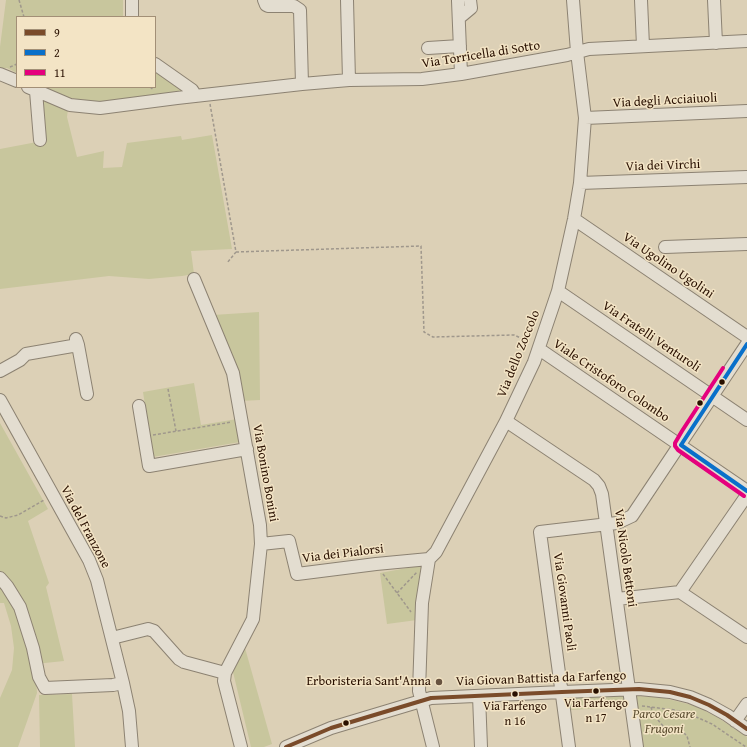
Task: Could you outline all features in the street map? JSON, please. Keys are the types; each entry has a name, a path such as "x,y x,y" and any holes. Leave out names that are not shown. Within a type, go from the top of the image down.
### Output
{"street":[{"path":"132,0 132,16"},
{"path":"264,0 268,6 294,6 300,10 302,84"},
{"path":"347,0 349,80"},
{"path":"459,18 470,8 470,0"},
{"name":"Via dello Zoccolo","path":"433,747 419,691 422,603 429,560 436,552 506,421 558,291 574,219 580,183 585,118 577,52 573,0"},
{"path":"641,0 643,46"},
{"path":"714,0 716,43"},
{"path":"458,1 461,74"},
{"name":"Via Torricella di Sotto","path":"32,89 70,105 100,108 302,84 349,80 422,79 461,74 567,55 589,49 747,41"},
{"path":"428,48 460,46"},
{"path":"156,65 192,90 196,96"},
{"path":"0,74 16,81"},
{"path":"32,89 40,140"},
{"name":"Via degli Acciaiuoli","path":"585,118 747,111"},
{"name":"Via dei Virchi","path":"580,183 747,178"},
{"name":"Via Ugolino Ugolini","path":"574,219 747,337"},
{"path":"665,247 747,244"},
{"name":"Via Bonino Bonini","path":"194,279 233,373 260,525 261,544 253,619 225,673"},
{"name":"Via Fratelli Venturoli","path":"558,291 747,420"},
{"path":"0,371 20,360 26,354 77,342 87,394"},
{"path":"607,524 617,523 632,516 681,445 712,395 747,344"},
{"name":"Viale Cristoforo Colombo","path":"535,346 747,491"},
{"name":"Via del Franzone","path":"0,400 89,560 97,580 129,711 132,747"},
{"path":"138,406 149,466 247,449"},
{"name":"Via Nicolò Bettoni","path":"506,421 594,480 599,486 602,494 607,524 637,747"},
{"path":"680,592 747,495"},
{"name":"Via Giovanni Paoli","path":"569,747 540,532 607,524"},
{"name":"Via dei Pialorsi","path":"261,544 289,541 297,574 376,564 429,560"},
{"path":"0,578 7,586 20,607 33,648 39,677 45,688 113,685 123,683"},
{"path":"617,599 680,592 747,637"},
{"path":"112,638 148,629 154,631 179,659 184,662 225,673 224,681 241,747"},
{"name":"Via Giovan Battista da Farfengo","path":"286,747 331,728 422,700 437,697 562,692 655,690 680,694 709,705 747,729"},
{"path":"478,696 481,747"},
{"path":"735,721 747,704"}],"path":[{"path":"19,0 24,16"},
{"path":"208,95 236,252"},
{"path":"227,263 236,252 421,246 424,332 433,337 514,335 535,346"},
{"path":"168,390 176,431"},
{"path":"143,436 241,420"},
{"path":"0,516 6,518 18,515 52,495"},
{"path":"376,564 422,627"},
{"path":"397,593 418,571"},
{"path":"564,707 632,705 675,710 712,724 746,747"},
{"path":"651,707 653,714 663,726 683,732 687,736 690,747"}],"green space":[{"path":"6,0 123,0 123,16 16,16 16,72 7,68 0,69 0,47"},
{"path":"156,69 189,94 102,102 69,98 48,89 46,91 40,88 156,88"},
{"path":"40,100 68,109 67,117 77,157 104,151 103,168 122,167 127,143 181,136 182,140 212,135 232,249 191,251 194,274 149,279 109,276 0,289 0,149 37,142"},
{"path":"259,312 260,400 240,401 213,315"},
{"path":"194,383 201,425 237,419 240,442 153,457 143,392"},
{"path":"0,423 48,509 28,521 49,583 46,587 64,661 35,664 37,693 18,747 0,747 0,698 12,670 14,648 11,626 4,603 0,603"},
{"path":"423,565 417,620 387,624 380,573"},
{"path":"245,648 272,744 264,747 251,747 233,672"},
{"path":"72,694 75,747 40,747 39,695"},
{"name":"Parco Cesare Frugoni","path":"624,695 626,707 569,710 568,698"},
{"name":"Parco Cesare Frugoni","path":"636,696 664,698 692,705 717,717 747,737 747,747 642,747"}],"transit line":[{"name":"2","path":"681,445 747,344"},
{"name":"11","path":"723,368 682,431 675,443 675,446 678,450 744,496"},
{"name":"2","path":"681,445 747,491"},
{"name":"9","path":"286,747 331,728 431,698 562,692 639,689 670,692 690,697 709,705 747,729"}],"place":[{"name":"Erboristeria Sant'Anna","path":"439,682"},
{"name":"Via Farfengo n 17","path":"596,691"},
{"name":"Via Farfengo n 16","path":"515,694"}]}
